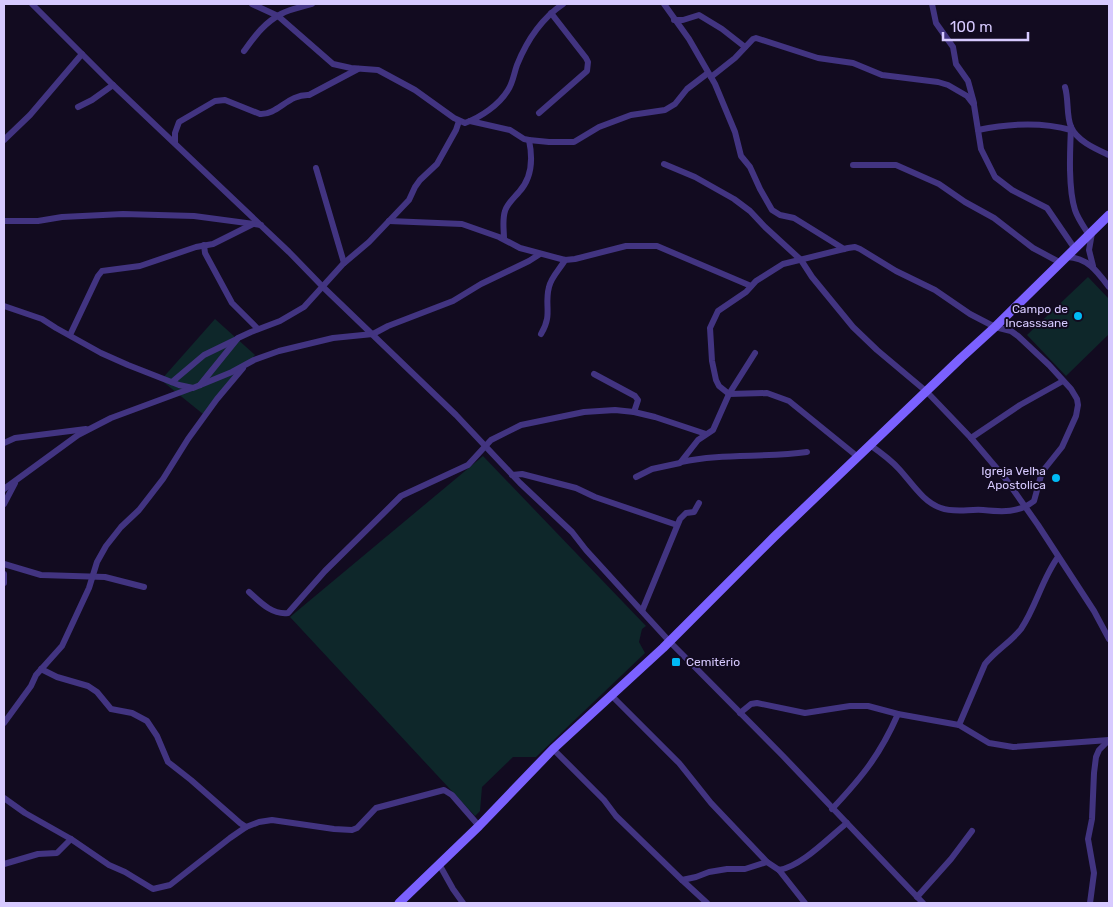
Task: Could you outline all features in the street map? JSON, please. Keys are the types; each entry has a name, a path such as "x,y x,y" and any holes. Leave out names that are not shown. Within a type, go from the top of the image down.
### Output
{"street":[{"path":"32,4 113,85 261,224 485,445 512,475 572,532 586,550 670,642 923,903"},
{"path":"252,4 278,16 333,64 358,69 378,70 415,90 459,122 470,121 485,112 507,92 518,63 540,23 564,4"},
{"path":"244,51 259,30 278,16 312,4"},
{"path":"664,4 689,40 722,98 735,132 741,156 750,167 772,210 780,215 794,218 844,249"},
{"path":"932,4 936,23 953,47 956,64 972,89 981,149 995,177 1012,190 1047,208 1075,249"},
{"path":"539,113 587,71 588,62 586,58 551,13"},
{"path":"674,20 683,20 699,15 722,29 745,47"},
{"path":"470,121 510,130 524,139 574,142 599,127 632,115 665,110 675,104 687,88 735,58 753,39 760,38 818,58 853,63 882,75 938,82 960,91 974,105"},
{"path":"4,140 30,115 82,54"},
{"path":"175,143 175,133 179,122 215,101 225,100 260,114 266,114 289,100 309,95 358,69"},
{"path":"78,107 92,100 113,85"},
{"path":"1065,87 1068,96 1071,128 1074,204 1078,217 1091,233 1089,250 1093,266"},
{"path":"172,382 204,355 258,329 280,321 304,307 332,275 369,242 409,200 411,193 420,180 437,164 459,122"},
{"path":"978,130 993,127 1031,126 1071,128 1084,140 1109,155"},
{"path":"167,136 175,133"},
{"path":"504,239 505,211 529,178 531,152 529,140"},
{"path":"664,164 695,177 734,199 757,216 765,227 801,260 812,277 853,327 927,392 971,438 1005,478 1025,506 1108,634"},
{"path":"853,165 896,165 939,184 965,202 994,218 1033,248 1064,260 1079,258 1093,266 1109,287"},
{"path":"316,168 344,263"},
{"path":"4,221 38,221 62,217 123,214 194,216 261,224"},
{"path":"399,903 479,826 553,749 670,642 774,537 995,327 1109,215"},
{"path":"389,221 462,224 504,239 520,248 565,260 626,246 657,246 751,286"},
{"path":"70,335 102,271 140,266 204,245 213,244 253,224"},
{"path":"204,245 205,253 221,281 223,289 232,303 258,329"},
{"path":"858,457 788,401 767,394 729,394 720,386 714,372 710,328 718,311 784,264 844,249 855,247 860,249 896,271 935,290 970,314 995,327 1011,332 1025,341 1071,389 1077,399 1076,416 1062,447 1042,472 1035,499 1032,503 1006,513 939,508 912,486 899,468 870,444"},
{"path":"4,489 16,482 66,443 119,415 193,388 270,355 333,338 373,334 388,326 453,302 481,284 540,254"},
{"path":"541,334 548,321 547,296 550,284 565,260"},
{"path":"4,306 42,319 101,353 128,366 193,388"},
{"path":"200,384 238,338"},
{"path":"680,462 698,440 714,426 729,394 755,353"},
{"path":"4,723 41,669 62,646 89,588 97,562 106,546 164,479 194,431 217,399 245,366"},
{"path":"594,374 635,396 638,400 634,412"},
{"path":"971,438 1027,401 1063,381"},
{"path":"249,592 271,610 278,613 288,613 324,571 401,496 468,465 485,445 521,425 600,410 634,412 689,427 706,434"},
{"path":"4,443 15,438 92,428"},
{"path":"636,477 652,469 693,460 782,456 807,452"},
{"path":"512,475 522,474 576,488 595,497 677,525"},
{"path":"4,504 16,482"},
{"path":"642,611 677,525 683,516 694,512 699,503"},
{"path":"959,725 985,664 990,657 1019,631 1050,568 1058,557"},
{"path":"4,564 40,575 105,577 144,588"},
{"path":"4,574 4,583"},
{"path":"41,669 57,677 88,686 97,692 111,709 132,713 147,721 157,736 168,762 246,827"},
{"path":"611,696 679,763 711,803 767,862 778,870 804,903"},
{"path":"740,713 751,704 757,703 805,713 858,706 959,725 990,743 1000,746 1020,747 1109,740"},
{"path":"832,809 853,787 879,753 898,714"},
{"path":"1090,903 1094,873 1088,839 1092,819 1094,773 1099,750 1109,740"},
{"path":"553,749 604,800 616,816 707,903"},
{"path":"4,798 25,813 71,839 109,864 150,888 158,889 180,879 246,827 272,820 346,831 352,830 357,828 376,808 444,790 452,795 479,826"},
{"path":"778,870 787,869 804,858 847,823"},
{"path":"917,897 951,859 972,830"},
{"path":"4,864 38,854 57,853 71,839"},
{"path":"682,880 715,870 745,869 767,862"},
{"path":"439,864 463,903"}],"green space":[{"name":"Campo de Incasssane","path":"1088,277 1109,299 1109,334 1066,376 1027,335"},
{"path":"215,319 255,355 203,414 161,380"},
{"path":"483,456 646,626 642,629 639,642 645,653 536,757 513,757 482,787 480,811 475,816 290,617"}],"place":[{"name":"Campo de Incasssane","path":"1078,316"},
{"name":"Igreja Velha Apostolica","path":"1056,478"},
{"name":"Cemitério","path":"676,662"}]}
